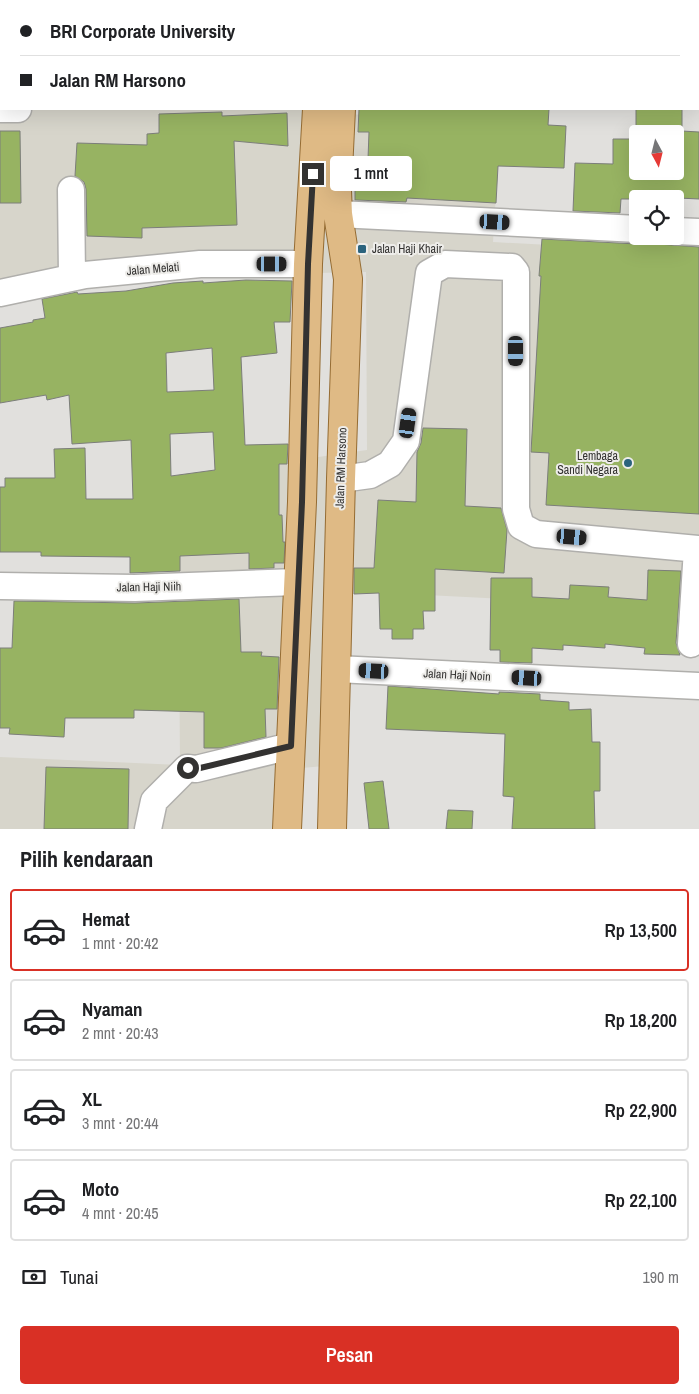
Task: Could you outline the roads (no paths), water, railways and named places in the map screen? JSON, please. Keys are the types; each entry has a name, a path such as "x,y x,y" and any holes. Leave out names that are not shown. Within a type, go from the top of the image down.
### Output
{"main road":[{"path":"287,829 302,502 308,264 317,110"},
{"name":"Jalan RM Harsono","path":"332,829 348,279 338,214 337,191 341,110"},
{"path":"291,746 307,744 334,745"}],"street":[{"path":"71,190 72,277"},
{"path":"338,214 629,229"},
{"path":"684,231 699,232"},
{"name":"Jalan Melati","path":"0,293 72,277 200,264 308,264"},
{"path":"341,479 370,475 390,464 406,441 429,272 444,264 512,267 516,272 516,509 521,526 536,534 698,549 692,644"},
{"name":"Jalan Haji Niih","path":"0,586 135,588 297,582"},
{"name":"Jalan Haji Noin","path":"336,669 699,686"},
{"path":"148,829 154,801 188,768 196,769 291,746"}],"place":[{"name":"Jalan Haji Khair","path":"362,249"},
{"name":"Lembaga Sandi Negara","path":"628,463"}]}
